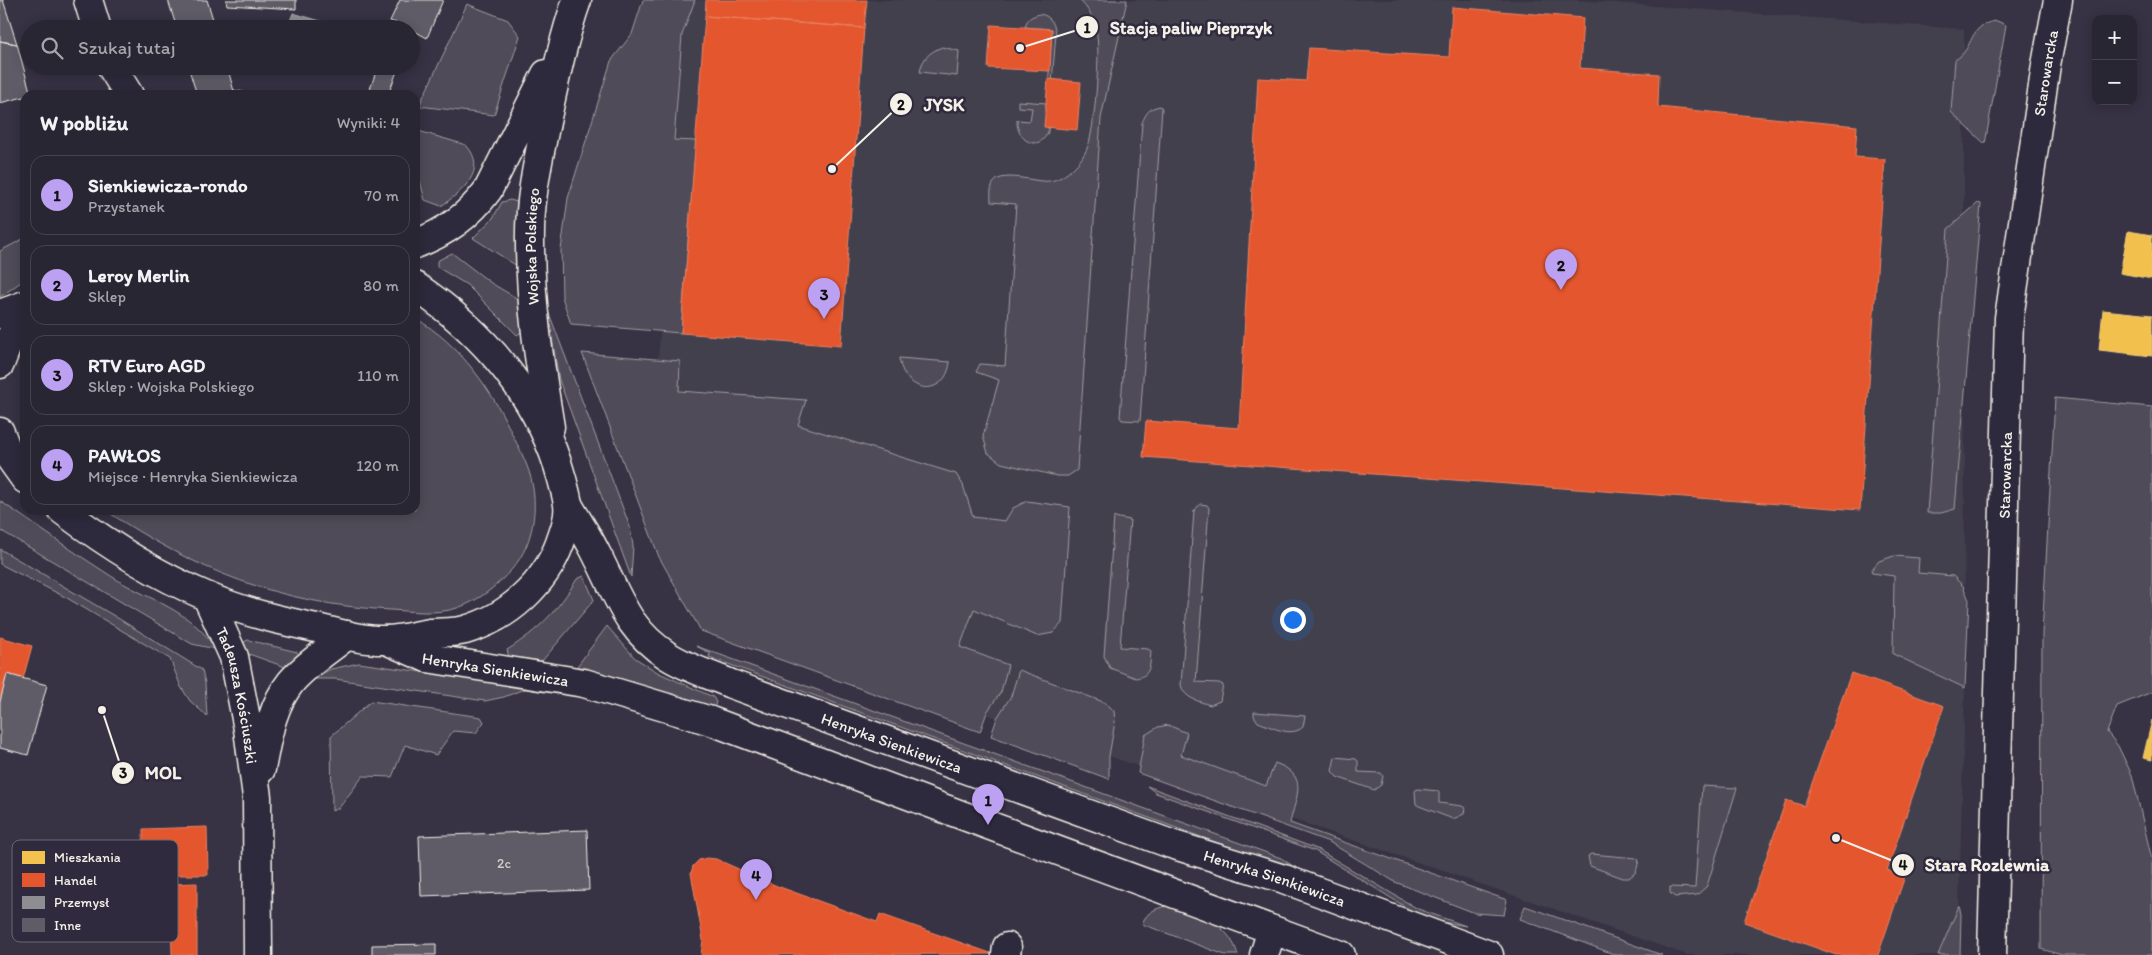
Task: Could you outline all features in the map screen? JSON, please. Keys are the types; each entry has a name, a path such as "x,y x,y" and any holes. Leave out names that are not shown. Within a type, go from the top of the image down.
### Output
{"main road":[{"path":"88,0 94,20"},
{"name":"Wojska Polskiego","path":"555,453 537,337 531,280 530,241 536,168 564,39 577,0"},
{"name":"Starowarcka","path":"1992,955 2009,318 2046,65 2058,0"},
{"name":"Wojska Polskiego","path":"420,242 447,230 476,206 497,173 564,39"},
{"path":"108,75 109,90"},
{"path":"117,75 126,90"},
{"path":"69,515 120,552 207,597 274,619 347,635 386,640 465,630 494,617 512,606 533,589 553,561 566,527 569,506 555,453 529,402 503,364 443,304 420,289"},
{"path":"0,314 20,307"},
{"path":"0,364 10,338 20,324"},
{"path":"0,432 10,458 20,472"},
{"path":"0,472 20,482"},
{"name":"Henryka Sienkiewicza","path":"569,506 597,555 613,592 627,615 641,634 670,658 741,687 1171,844 1284,879 1489,955"},
{"name":"Tadeusza Kościuszki","path":"207,597 234,657 248,729 256,798 258,955"},
{"name":"Tadeusza Kościuszki","path":"256,798 268,730 280,701 292,682 347,635"},
{"name":"Henryka Sienkiewicza","path":"386,640 427,658 584,683 711,720 1268,942 1341,955"}],"shaded area":[{"path":"643,0 695,0 682,35 674,140 696,141 681,333 571,324 562,297 561,250 568,198 611,61 632,34"},
{"path":"695,0 1576,0 1964,29 1965,688 1959,906 1938,955 1687,955 716,621 654,412 682,35"},
{"path":"1079,0 1127,0 1101,118 1077,470 1068,476 1057,476 1001,463 988,453 983,436 999,380 976,372 980,364 1005,366 1016,204 991,202 992,186 1001,178 1009,177 1043,181 1059,178 1078,163 1089,143 1097,86 1098,52 1095,25 1085,6"},
{"path":"467,4 508,20 520,36 494,115 420,106"},
{"path":"1039,14 1051,20 1056,33 1048,132 1039,142 1034,143 1024,139 1020,134 1017,120 1030,121 1032,108 1018,107 1018,101 1047,103 1052,29 1025,27 1030,18"},
{"path":"1997,21 2006,25 1985,144 1951,112 1955,60 1966,50 1981,27 1987,23"},
{"path":"942,47 959,51 957,76 920,72 927,56"},
{"path":"1160,106 1162,108 1140,421 1122,420 1120,417 1142,123 1148,112"},
{"path":"420,131 466,145 475,163 474,172 470,180 457,194 441,206 425,200 420,181"},
{"path":"510,200 517,202 517,266 473,238 493,218 502,202"},
{"path":"1978,203 1981,204 1955,509 1941,513 1927,513 1948,229"},
{"path":"20,241 20,283 0,297 0,251"},
{"path":"452,253 491,283 518,299 523,331 517,335 467,285 437,267 437,261"},
{"path":"547,308 630,527 633,546 631,577 559,380"},
{"path":"420,321 461,355 485,386 506,420 527,466 534,492 531,533 520,558 512,569 494,587 480,597 457,608 432,612 350,606 275,592 240,581 206,567 172,551 113,515 420,515"},
{"path":"582,353 680,361 679,391 806,400 798,425 956,474 963,485 973,517 1005,521 1013,508 1027,501 1070,507 1062,623 1053,633 1037,636 974,609 960,647 1008,665 1001,692 987,712 980,732 701,631 659,557"},
{"path":"899,358 950,362 947,373 941,382 926,388 909,380 903,371"},
{"path":"2055,398 2152,407 2152,692 2117,706 2107,732 2118,746 2132,775 2152,860 2152,955 2062,955 2041,949 2042,634"},
{"path":"0,501 111,576 182,615 206,636 215,649 192,644 0,530"},
{"path":"1200,504 1207,505 1209,508 1196,682 1219,683 1223,685 1220,701 1210,705 1189,696 1181,685 1194,511"},
{"path":"1114,517 1130,520 1120,647 1148,649 1151,651 1149,669 1145,675 1136,678 1110,668 1104,656"},
{"path":"0,549 202,670 205,683 207,716 190,701 181,687 170,659 67,598 0,564"},
{"path":"1894,556 1919,558 1918,573 1953,576 1963,586 1969,600 1965,688 1893,654 1894,576 1872,573 1871,570 1879,561"},
{"path":"584,576 594,600 542,661 509,657 507,650 538,627 562,601 577,579"},
{"path":"607,626 635,658 659,673 713,697 716,702 714,708 709,709 643,686 575,669"},
{"path":"248,640 297,652 300,656 288,668 246,653 244,642"},
{"path":"696,646 1281,858 1308,876 709,657 710,653"},
{"path":"359,663 529,687 504,697 485,701 335,679 312,679 331,669"},
{"path":"1019,670 1106,703 1114,711 1115,722 1109,756 1109,779 991,736 997,718 1011,696"},
{"path":"371,701 481,717 484,722 476,733 453,731 436,755 405,745 392,777 363,776 339,808 332,811 331,736"},
{"path":"1254,712 1305,716 1303,727 1293,732 1275,729 1258,722"},
{"path":"1168,725 1187,733 1181,755 1266,786 1275,763 1286,768 1297,780 1298,787 1290,823 1507,900 1504,915 1475,913 1395,882 1329,842 1138,773 1145,735 1158,727"},
{"path":"1335,757 1356,759 1358,761 1358,772 1381,773 1383,776 1381,785 1374,790 1337,777 1332,771"},
{"path":"1147,786 1317,849 1418,909 1466,926 1425,919 1315,851 1156,793"},
{"path":"1702,786 1737,788 1707,886 1697,895 1675,897 1670,893 1670,887 1695,888"},
{"path":"1417,789 1439,791 1439,803 1462,806 1465,808 1464,814 1453,819 1419,806 1416,804 1415,791"},
{"path":"1591,854 1636,858 1639,860 1636,872 1629,878 1623,878 1590,866 1588,856"},
{"path":"1173,905 1203,917 1221,928 1234,944 1238,955 1225,955 1142,924 1150,912"},
{"path":"1525,906 1662,955 1616,955 1520,919"},
{"path":"1959,906 1961,914 1960,955 1938,955"}],"building: Mieszkania":[{"path":"2128,231 2152,235 2152,279 2120,273"},
{"path":"2103,310 2152,315 2152,356 2099,350"},
{"path":"2152,720 2152,760 2143,758"}],"building: Handel":[{"path":"706,0 867,0 864,28 705,16"},
{"path":"1452,7 1583,18 1580,68 1659,74 1658,107 1857,126 1855,157 1885,159 1860,510 1143,457 1146,421 1239,428 1258,78 1306,81 1309,48 1449,57"},
{"path":"705,16 864,28 841,346 681,333"},
{"path":"991,25 1052,29 1050,71 988,68"},
{"path":"1048,79 1081,82 1077,130 1044,127"},
{"path":"0,637 32,646 23,679 7,674 0,702"},
{"path":"1851,673 1944,706 1887,870 1905,876 1878,955 1836,955 1744,922 1786,800 1804,806"},
{"path":"207,827 208,875 178,875 178,840 143,840 143,829"},
{"path":"707,858 716,859 777,886 877,922 880,914 993,954 701,955 703,940 691,873 693,866 699,860"},
{"path":"197,883 197,955 172,955 172,942 178,942 178,884"}],"building: Przemysł":[{"path":"293,13 317,20 290,20"}],"building: Inne":[{"path":"0,0 3,0 17,44 0,41"},
{"path":"168,0 207,0 213,20 174,20"},
{"path":"226,0 296,0 296,9 227,5"},
{"path":"400,0 443,0 427,38 420,34 420,20 390,20"},
{"path":"0,41 17,44 20,55 20,75 26,75 30,90 20,90 20,98 0,103"},
{"path":"191,75 229,75 234,90 195,90"},
{"path":"375,75 396,75 390,90 370,90"},
{"path":"7,674 47,685 28,755 0,748 0,702"},
{"path":"587,830 589,890 421,896 419,836"},
{"path":"436,944 436,955 372,955 372,945"}],"place":[{"name":"Stacja paliw Pieprzyk","path":"1020,48"},
{"name":"JYSK","path":"832,169"},
{"name":"Leroy Merlin","path":"1561,290"},
{"name":"RTV Euro AGD","path":"824,319"},
{"name":"MOL","path":"102,710"},
{"name":"Sienkiewicza-rondo","path":"988,825"},
{"name":"Stara Rozlewnia","path":"1836,838"},
{"name":"PAWŁOS","path":"756,900"}]}
